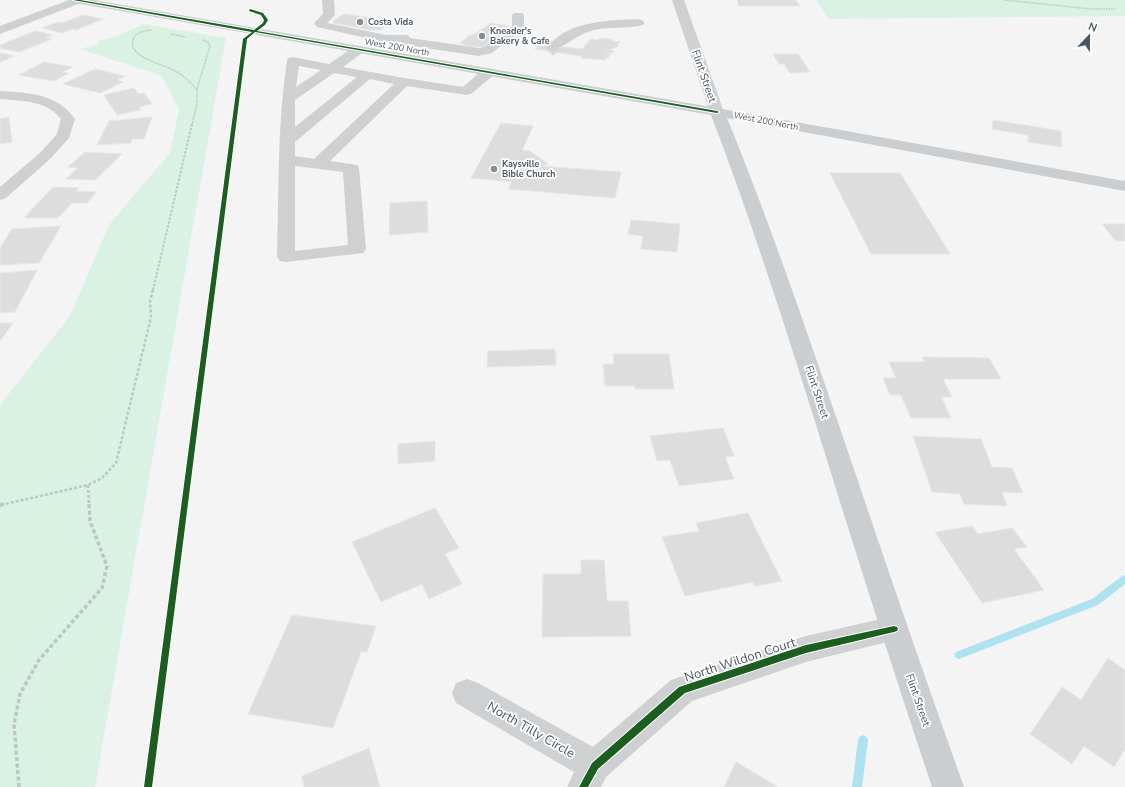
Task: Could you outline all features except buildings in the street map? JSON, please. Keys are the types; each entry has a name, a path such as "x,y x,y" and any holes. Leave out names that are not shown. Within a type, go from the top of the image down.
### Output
{"main road":[{"name":"West 200 North","path":"75,0 717,112 1125,186"},
{"name":"Flint Street","path":"717,112 755,207 792,315 894,629 948,787"}],"street":[{"path":"34,16 37,11 61,0"},
{"path":"0,30 34,16 51,12 79,0"},
{"path":"328,0 329,15 320,23 321,25 356,31 375,37 394,40 404,38 406,41 472,52 488,50 518,27 518,15"},
{"name":"Flint Street","path":"678,0 717,112"},
{"path":"551,50 564,38 579,29 611,23 639,23"},
{"path":"288,100 358,50"},
{"path":"287,160 351,168 357,249 286,257 287,141 288,100 293,61 404,82 466,91 489,73"},
{"path":"287,141 367,75"},
{"path":"319,163 404,82"},
{"path":"0,95 39,98 60,107 68,119 64,136 46,155 0,195"},
{"name":"North Wildon Court","path":"589,776 682,690 806,649 894,629"},
{"name":"North Tilly Circle","path":"467,693 589,776"}],"path":[{"path":"1004,0 1091,10 1116,9"},
{"path":"158,31 150,30 138,33 134,36 131,45 133,51 138,55 168,66 178,72 197,89"},
{"path":"170,34 190,38"},
{"path":"0,505 88,485 102,478 116,464 151,317 150,302 197,104 197,89 210,46 208,42 197,39"},
{"path":"19,787 14,724 20,694 39,660 102,588 107,566 90,521 88,485"}],"green space":[{"path":"816,0 1125,0 1125,16 829,19"},
{"path":"143,24 226,38 95,787 0,787 0,405 70,316 109,225 170,153 179,110 162,76 80,49 99,44 97,41 115,37"}],"waterway":[{"path":"959,655 1095,602 1125,579"},
{"path":"857,787 863,740"}],"tunnel":[{"path":"549,51 556,45"}],"cycle path":[{"path":"75,0 717,112"},
{"path":"148,787 245,39 264,24 266,20 262,14 250,10"},
{"path":"583,787 595,766 682,690 806,649 894,629"}],"place":[{"name":"Costa Vida","path":"360,22"},
{"name":"Kneader's Bakery & Cafe","path":"482,36"},
{"name":"Kaysville Bible Church","path":"494,169"}]}
